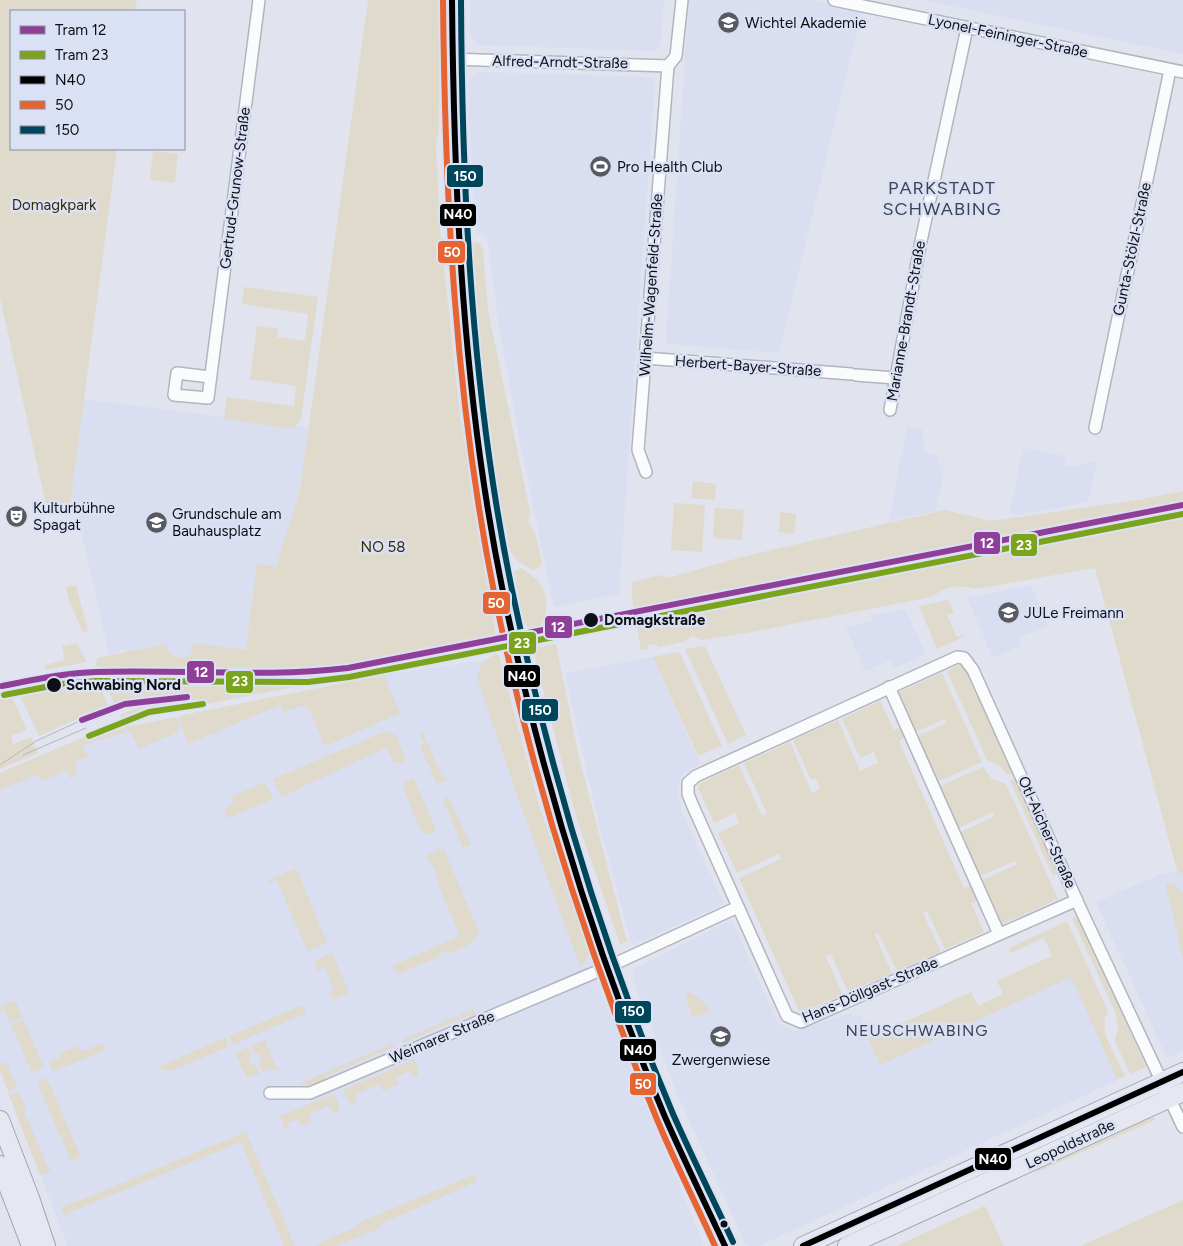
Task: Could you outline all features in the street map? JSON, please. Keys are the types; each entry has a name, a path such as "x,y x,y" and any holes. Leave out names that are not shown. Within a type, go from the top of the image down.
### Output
{"main road":[{"name":"Leopoldstraße","path":"802,1246 1183,1072"},
{"name":"Leopoldstraße","path":"847,1246 1176,1095"},
{"path":"0,1120 46,1246"},
{"path":"0,1166 31,1246"},
{"path":"30,1198 52,1246"}],"street":[{"name":"Gertrud-Grunow-Straße","path":"210,377 259,0"},
{"path":"452,0 451,59 454,180 468,355 480,454 510,622 548,779 610,966 658,1099 725,1246"},
{"name":"Wilhelm-Wagenfeld-Straße","path":"646,472 638,450 645,358 668,66 676,56 682,0"},
{"name":"Lyonel-Feininger-Straße","path":"834,0 1183,72"},
{"name":"Marianne-Brandt-Straße","path":"890,410 943,132 967,28"},
{"name":"Alfred-Arndt-Straße","path":"451,59 668,66"},
{"name":"Gunta-Stölzl-Straße","path":"1094,428 1170,70"},
{"name":"Herbert-Bayer-Straße","path":"645,358 895,378"},
{"name":"Otl-Aicher-Straße","path":"738,907 690,799 688,783 696,776 957,657 968,661 1162,1082 1176,1095 1183,1127"},
{"path":"889,687 999,934"},
{"name":"Hans-Döllgast-Straße","path":"738,907 787,1016 794,1021 802,1022 1077,900"},
{"path":"610,966 738,907"},
{"name":"Weimarer Straße","path":"270,1093 310,1093 610,966"}],"shaded area":[{"path":"470,0 664,0 660,46 655,51 481,45 474,41 470,34"},
{"path":"689,0 811,0 862,10 779,353 669,344 666,341"},
{"path":"922,0 1183,0 1183,54 990,14"},
{"path":"478,72 652,77 655,80 619,594 554,607 519,437 498,319 487,236 476,233 469,118 469,81"},
{"name":"Grundschule am Bauhausplatz","path":"84,399 309,428 300,490 279,558 279,666 127,665 125,650 109,654 75,504 70,505"},
{"path":"907,427 922,429 925,453 939,456 937,464 944,466 936,511 889,521"},
{"path":"1023,448 1064,456 1066,467 1097,461 1088,502 1019,515 1010,513"},
{"name":"JULe Freimann","path":"1031,585 1048,626 1018,638 1021,645 993,658 967,598"},
{"path":"905,609 926,654 895,668 891,660 865,671 846,627 873,620 871,616"},
{"path":"653,657 700,764 684,773 679,784 679,795 682,812 723,902 720,906 632,945 598,820 565,673"},
{"path":"497,658 534,793 599,987 704,1246 68,1246 0,1071 0,773 28,761 122,730 384,675"},
{"path":"1183,872 1183,1051 1167,1058 1096,902 1163,873"},
{"path":"730,921 733,923 775,1017 780,1024 795,1031 851,1013 853,1018 860,1015 880,1063 1071,976 1118,1080 759,1246 749,1246 745,1243 679,1098 632,978 635,968"}],"green space":[{"name":"Domagkpark","path":"0,0 137,0 135,10 10,10 10,150 117,150 70,505 47,509 0,297"},
{"name":"NO 58","path":"368,0 440,0 444,11 444,26 439,41 439,130 436,144 440,229 461,425 467,449 471,493 498,647 125,720 119,715 146,705 175,699 175,696 114,703 96,665 97,658 165,644 172,655 182,658 191,655 193,643 246,650 257,563 276,567 300,490"},
{"path":"153,151 178,154 175,183 150,180"},
{"path":"475,242 480,244 483,251 488,311 530,511 528,522 535,532 542,562 540,567 533,570 514,557 510,550 503,522 497,514 479,401 473,245"},
{"path":"244,287 318,297 301,419 293,429 224,419 227,397 294,406 296,386 250,379 257,326 278,329 277,337 305,341 308,314 242,304"},
{"path":"693,481 716,484 715,500 691,498"},
{"path":"1183,491 1183,872 1178,874 1095,568 975,589 952,587 942,590 931,597 746,633 702,640 693,636 683,642 658,647 657,644 648,645 648,649 641,650 632,596 632,582 660,575 668,578 742,557 945,510 991,521 1138,500"},
{"path":"674,503 705,505 702,552 671,550"},
{"path":"715,508 744,510 742,540 713,538"},
{"path":"780,512 796,514 794,534 779,532"},
{"path":"521,568 538,582 544,592 546,614 538,628 529,629 523,619 514,572"},
{"path":"76,585 88,631 83,632 69,601 66,587"},
{"path":"948,600 954,612 947,615 957,637 964,634 965,636 937,649 919,606"},
{"path":"77,643 86,662 46,670 44,665 65,660 62,646"},
{"path":"556,644 579,757 627,942 620,944 577,820 537,667 534,648"},
{"path":"705,646 746,735 728,744 685,649"},
{"path":"677,652 681,655 722,746 698,756 653,657"},
{"path":"495,653 499,656 539,805 589,953 588,958 580,966 518,798 477,677 481,664"},
{"path":"963,663 1014,772 1008,775 1000,766 987,760 947,671"},
{"path":"942,673 982,762 937,782 917,736 947,723 945,719 915,732 897,693"},
{"path":"384,675 400,713 325,746 309,709 305,705 283,712 280,705 188,744 178,716"},
{"path":"97,680 108,705 39,736 20,696"},
{"path":"12,697 27,730 11,736 13,744 31,737 38,753 0,769 0,699"},
{"path":"880,701 894,730 901,727 905,737 899,741 964,888 972,885 978,900 971,903 984,932 945,949 927,911 923,913 941,952 897,971 878,933 875,935 892,973 848,992 831,954 826,957 843,995 801,1012 739,878 781,859 779,854 737,873 718,833 739,823 735,813 714,823 698,788 700,783 739,765 762,816 767,814 744,763 790,742 812,793 820,789 816,778 811,780 793,740 838,720 860,771 878,763 874,752 860,758 842,719"},
{"path":"176,717 180,731 139,749 130,731 83,745 88,756 75,762 77,769 73,771 76,776 71,779 67,770 42,781 39,774 0,790 0,773 114,724 116,729"},
{"path":"430,728 423,733 443,778 451,777 437,784 420,746 424,744 419,733"},
{"path":"384,732 396,735 406,759 404,762 394,763 386,748 281,797 273,779"},
{"path":"983,767 992,779 1006,784 1058,899 1002,924 982,880 1016,865 1015,861 980,876 961,832 995,816 993,812 958,828 940,786"},
{"path":"412,778 436,830 429,835 421,831 403,788 405,781"},
{"path":"1016,778 1060,873 1053,876 1010,781"},
{"path":"265,782 273,799 228,818 224,809 234,804 231,797"},
{"path":"448,797 471,845 463,848 443,800"},
{"path":"440,849 444,850 479,932 470,944 446,954 443,950 440,951 439,957 398,974 392,966 460,936 435,877 438,875 426,855"},
{"path":"296,868 327,943 307,951 277,880 269,883 268,880"},
{"path":"1168,883 1173,883 1183,894 1183,958 1166,886"},
{"path":"1078,916 1146,1067 1130,1074 1115,1041 1118,1028 1116,1014 1072,918"},
{"path":"1067,921 1108,1011 1104,1026 1106,1035 1125,1076 1117,1079 1071,977 880,1065 868,1038 971,992 978,1006 1003,994 997,981 1052,956 1044,938 1011,953 1009,948"},
{"path":"332,953 349,993 334,999 328,994 334,989 324,965 318,971 314,961"},
{"path":"688,992 697,996 711,1011 695,1017 692,1015 685,996"},
{"path":"15,1000 23,1017 10,1022 5,1010 0,1011 0,1007"},
{"path":"303,1005 306,1013 234,1044 232,1043 229,1036"},
{"path":"473,1009 476,1016 472,1018 470,1015 403,1043 402,1040"},
{"path":"23,1019 44,1068 32,1073 11,1024"},
{"path":"226,1037 228,1047 170,1071 156,1068"},
{"path":"265,1040 278,1071 270,1068 262,1072 259,1065 261,1056 254,1052 251,1046"},
{"path":"103,1043 106,1050 53,1072 49,1062 60,1057 58,1054 78,1046 81,1052"},
{"path":"394,1043 396,1046 324,1077 326,1081 306,1085 300,1083"},
{"path":"248,1047 251,1054 249,1062 256,1066 260,1073 247,1078 235,1053"},
{"path":"415,1059 419,1071 417,1077 413,1078 410,1071 396,1077 398,1085 383,1091 380,1084 354,1095 357,1102 349,1103 343,1090"},
{"path":"6,1062 17,1087 8,1091 0,1071 0,1064"},
{"path":"47,1078 81,1157 71,1161 37,1083"},
{"path":"18,1091 26,1107 24,1111 48,1168 52,1170 40,1175 9,1095"},
{"path":"334,1094 339,1105 338,1111 333,1113 330,1105 308,1115 311,1122 301,1126 298,1119 287,1123 290,1131 285,1129 280,1116"},
{"path":"1152,1113 1155,1120 1037,1172 1038,1166"},
{"path":"246,1132 295,1246 284,1246 241,1142 64,1215 61,1208"},
{"path":"475,1174 478,1181 381,1224 378,1229 336,1246 317,1246 317,1244 358,1226 358,1223"},
{"path":"1183,1200 1183,1246 1080,1246"},
{"path":"985,1206 1004,1246 896,1246 982,1207"}],"tram line":[{"name":"12","path":"2,686 60,675 96,672 254,673 348,668 1183,505"},
{"name":"23","path":"4,695 61,684 96,681 308,682 349,677 1183,514"},
{"name":"12","path":"82,720 125,704 187,697"},
{"name":"23","path":"89,736 149,712 203,704"},
{"path":"0,765 36,741 82,720"},
{"path":"23,755 86,728"}],"transit line":[{"name":"50","path":"443,0 446,149 461,371 481,519 508,659 543,792 583,924 630,1053 663,1133 715,1246"},
{"name":"N40","path":"452,0 455,149 463,298 478,446 503,592 534,726 571,859 592,924 639,1054 665,1117 725,1246"},
{"name":"150","path":"461,0 464,148 472,296 487,444 512,590 560,790 623,986 673,1114 733,1242"},
{"name":"N40","path":"803,1246 1183,1072"}],"place":[{"name":"Wichtel Akademie","path":"729,23"},
{"name":"Pro Health Club","path":"601,167"},
{"name":"Kulturbühne Spagat","path":"17,517"},
{"name":"Grundschule am Bauhausplatz","path":"156,523"},
{"name":"JULe Freimann","path":"1008,613"},
{"name":"Domagkstraße","path":"591,620"},
{"name":"Schwabing Nord","path":"54,685"},
{"name":"Zwergenwiese","path":"721,1037"}],"district":[{"name":"PARKSTADT SCHWABING","path":"942,198"},
{"name":"NEUSCHWABING","path":"917,1030"}]}
